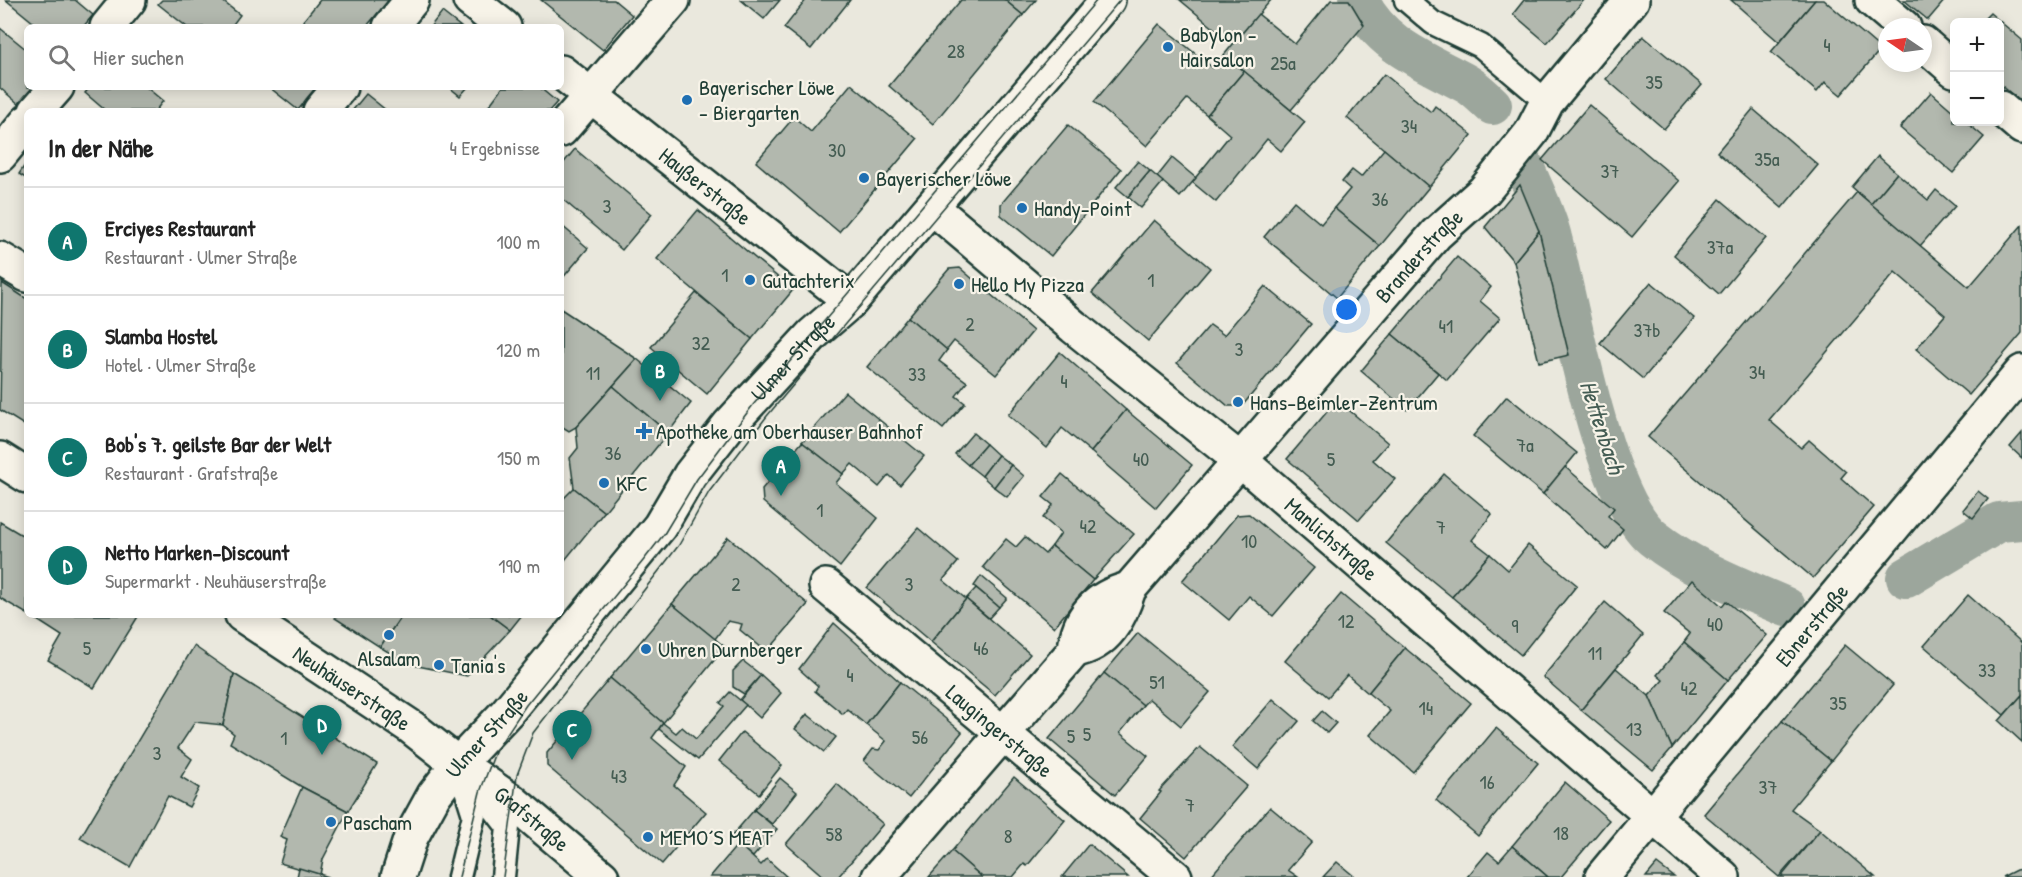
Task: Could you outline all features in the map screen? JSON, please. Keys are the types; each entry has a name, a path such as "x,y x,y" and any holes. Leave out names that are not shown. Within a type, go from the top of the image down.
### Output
{"street":[{"path":"109,24 129,0"},
{"path":"392,24 412,0"},
{"path":"470,0 500,24"},
{"path":"564,126 673,0"},
{"name":"Ulmer Straße","path":"398,877 411,837 434,795 458,764 507,712 660,526 690,475 729,425 813,334 851,301 933,208 1108,0"},
{"name":"Branderstraße","path":"879,877 1004,735 1075,650 1082,620 1098,602 1114,592 1128,589 1436,234 1484,191 1531,133 1547,102 1632,0"},
{"path":"1872,0 1893,18"},
{"path":"1932,51 1950,67"},
{"name":"Haußerstraße","path":"564,74 851,301"},
{"path":"39,108 54,90"},
{"path":"322,108 338,90"},
{"path":"2004,111 2022,127"},
{"path":"0,155 24,126"},
{"name":"Manlichstraße","path":"933,208 1074,327 1240,460 1723,877"},
{"path":"0,259 24,273"},
{"name":"Ebnerstraße","path":"1602,877 2022,372"},
{"path":"0,459 24,474"},
{"name":"Laugingerstraße","path":"826,586 1175,877"},
{"name":"Neuhäuserstraße","path":"247,618 411,727 458,764"},
{"name":"Grafstraße","path":"458,764 512,801 602,877"}],"lane":[{"path":"1406,0 1433,23 1481,46 1547,102"},
{"path":"458,764 474,815 459,877"},
{"path":"458,764 508,827 503,877"}],"building":[{"path":"6,0 75,0 93,15 86,24 35,24"},
{"path":"162,0 221,0 240,15 233,24 183,24 158,4"},
{"path":"320,0 389,0 369,24 306,24 303,21"},
{"path":"541,0 614,0 632,15 603,50"},
{"path":"741,0 780,0 764,19"},
{"path":"806,0 850,0 811,49 784,28"},
{"path":"961,0 1005,0 1023,15 933,124 889,86"},
{"path":"1005,0 1036,0 1023,15"},
{"path":"1180,0 1271,0 1233,44"},
{"path":"1331,0 1349,0 1364,25 1291,110 1224,55 1258,14 1295,44"},
{"path":"1524,0 1584,0 1547,43 1513,14"},
{"path":"1731,0 1815,0 1779,42"},
{"path":"1815,0 1824,0 1878,46 1878,52 1841,95 1825,82 1817,92 1771,52"},
{"path":"1904,0 1945,0 1930,18 1926,18"},
{"path":"442,12 457,24 432,24"},
{"path":"1990,13 1996,18 1985,18"},
{"path":"1159,24 1213,68 1224,55 1244,71 1207,115 1187,99 1147,146 1094,102"},
{"path":"2004,25 2022,40 2022,103 2004,87"},
{"path":"0,28 24,48 24,90 32,90 20,105 0,88"},
{"path":"1643,36 1702,85 1664,129 1606,79"},
{"path":"1244,71 1305,122 1281,151 1267,139 1216,202 1192,182 1230,135 1207,115"},
{"path":"1384,74 1431,112 1435,106 1472,135 1429,187 1347,118"},
{"path":"851,84 917,139 839,232 756,162 794,117 811,132"},
{"path":"88,90 150,90 163,101 157,108 102,108 85,93"},
{"path":"273,90 315,90 300,108 295,108"},
{"path":"453,90 465,90 460,96"},
{"path":"501,90 543,90 557,102 552,108 487,108"},
{"path":"1931,92 1950,109 1950,126 1971,126 1984,137 1953,173 1900,128"},
{"path":"366,94 383,108 354,108"},
{"path":"1589,105 1679,181 1632,237 1542,160"},
{"path":"1753,109 1818,165 1782,208 1717,152"},
{"path":"1068,125 1121,169 1051,256 1001,215 1001,204"},
{"path":"575,149 652,214 622,250 564,201 564,162"},
{"path":"1384,149 1429,187 1380,246 1334,208 1350,189 1342,182 1352,170 1361,177"},
{"path":"1878,156 1897,173 1871,204 1852,187"},
{"path":"1172,158 1196,178 1180,197 1157,177"},
{"path":"1138,161 1150,171 1128,197 1116,187"},
{"path":"24,166 24,177 19,174"},
{"path":"1150,171 1163,182 1141,208 1128,197"},
{"path":"1897,173 1928,200 1936,190 1955,206 1920,246 1871,204"},
{"path":"1520,185 1539,231 1514,262 1485,227"},
{"path":"1857,192 1969,287 2022,225 2022,333 1969,395 1916,349 1945,315 1895,272 1769,420 1801,448 1809,440 1846,472 1841,478 1874,507 1813,578 1648,437"},
{"path":"1720,199 1766,238 1719,294 1674,255"},
{"path":"1294,201 1321,224 1334,208 1380,246 1337,298 1264,237"},
{"path":"698,210 793,290 752,339 657,259"},
{"path":"1154,220 1210,268 1148,341 1092,293"},
{"path":"564,228 588,248 564,276"},
{"path":"1539,231 1569,355 1539,362 1514,262"},
{"path":"1457,257 1491,287 1480,301 1500,318 1447,380 1392,334"},
{"path":"960,268 1033,331 996,375 954,341 947,350 908,317 949,269"},
{"path":"1651,282 1694,318 1643,379 1600,343"},
{"path":"2,283 24,297 24,425 0,410"},
{"path":"1265,286 1311,324 1242,406 1228,406 1177,363 1210,325 1224,335"},
{"path":"696,293 752,339 707,394 651,347"},
{"path":"564,311 637,359 576,427 569,431 564,428"},
{"path":"908,317 947,350 939,361 967,382 956,396 965,403 943,429 867,367"},
{"path":"1392,334 1438,373 1407,410 1361,371"},
{"path":"1060,352 1126,410 1091,452 1062,428 1047,448 1008,415"},
{"path":"637,359 691,403 668,433 613,386"},
{"path":"613,386 668,433 604,512 574,488 570,458 578,448 576,427"},
{"path":"845,392 924,456 900,485 889,475 879,487 852,464 843,474 802,442"},
{"path":"1507,396 1577,453 1543,494 1473,436"},
{"path":"1337,400 1388,443 1373,460 1395,479 1359,520 1287,459"},
{"path":"1126,410 1192,465 1156,508 1091,452"},
{"path":"973,433 986,444 968,465 955,454"},
{"path":"2022,433 2022,458 2010,447"},
{"path":"802,442 843,474 836,483 878,518 840,567 763,502 762,489"},
{"path":"986,444 998,455 982,476 968,465"},
{"path":"998,455 1011,465 994,487 982,476"},
{"path":"1011,465 1024,476 1007,497 994,487"},
{"path":"1565,467 1614,508 1608,516 1623,529 1607,550 1543,494"},
{"path":"1062,474 1134,534 1093,580 1052,546 1061,533 1043,518 1053,505 1043,497"},
{"path":"1444,474 1492,514 1472,540 1490,554 1452,597 1386,543"},
{"path":"574,488 604,512 564,561 564,498"},
{"path":"1978,491 1988,499 1973,518 1963,510"},
{"path":"1249,514 1314,568 1273,616 1249,596 1229,620 1182,581 1237,515"},
{"path":"0,522 24,536 24,612 0,598"},
{"path":"918,528 958,562 943,580 966,599 931,642 867,588"},
{"path":"728,537 808,604 767,652 740,630 742,624 728,621 715,639 672,604"},
{"path":"1025,537 1045,554 1052,546 1093,580 1054,627 983,567 1006,539 1016,547"},
{"path":"1528,545 1577,585 1521,655 1452,597 1490,554 1508,570"},
{"path":"981,576 1007,598 999,607 974,586"},
{"path":"1692,580 1722,606 1726,601 1767,635 1728,680 1684,642 1690,634 1664,613"},
{"path":"976,588 999,607 989,618 966,599"},
{"path":"1341,594 1405,648 1368,693 1347,675 1328,697 1285,661"},
{"path":"1968,595 2022,643 2022,695 2004,715 1924,646"},
{"path":"966,599 1030,654 995,695 931,642"},
{"path":"1605,602 1643,635 1581,710 1543,677"},
{"path":"672,604 725,647 663,723 610,678"},
{"path":"34,618 137,618 94,688 48,660 62,636"},
{"path":"335,618 400,618 380,647"},
{"path":"400,618 494,618 510,630 467,676 408,664 380,647"},
{"path":"494,618 520,618 510,630"},
{"path":"834,623 900,682 866,725 847,709 843,714 815,691 818,686 799,669"},
{"path":"1138,633 1210,692 1181,726 1149,699 1143,705 1104,673"},
{"path":"1684,642 1728,680 1672,748 1649,696 1663,680 1657,675"},
{"path":"1845,645 1893,685 1831,761 1782,721"},
{"path":"194,646 234,674 223,725 195,722 178,748 192,759 181,777 199,788 189,807 168,796 130,867 80,838"},
{"path":"1405,648 1471,703 1413,772 1370,735 1390,711 1368,693"},
{"path":"743,661 761,675 744,694 733,687 733,671"},
{"path":"1616,668 1649,696 1672,748 1653,770 1581,710"},
{"path":"1104,673 1143,705 1120,733 1148,756 1115,795 1049,739"},
{"path":"234,674 377,764 348,811 302,787 230,743 234,734 223,725"},
{"path":"761,675 781,693 760,718 740,700"},
{"path":"610,678 663,723 652,738 686,767 674,785 706,812 662,864 547,766 547,753"},
{"path":"900,682 962,732 909,798 864,761 873,749 879,750 886,741 866,725"},
{"path":"730,692 746,705 698,760 659,729 663,723 676,733 682,727 696,739 724,706 720,703"},
{"path":"2022,695 2022,742 1999,721"},
{"path":"1273,699 1299,721 1258,769 1232,747"},
{"path":"1322,711 1336,723 1327,733 1313,721"},
{"path":"807,714 836,737 824,752 795,729"},
{"path":"1782,721 1831,761 1791,809 1820,830 1779,877 1704,814"},
{"path":"1496,728 1538,763 1478,836 1436,800"},
{"path":"742,732 782,765 759,794 719,761"},
{"path":"1200,747 1247,786 1186,857 1140,818 1161,792 1159,791"},
{"path":"1014,777 1065,820 1027,866 1024,864 1013,877 982,877 952,851"},
{"path":"780,778 797,792 772,824 754,810"},
{"path":"1565,782 1609,820 1561,877 1548,877 1512,846"},
{"path":"837,784 883,824 838,877 824,877 786,844"},
{"path":"302,787 348,811 323,859 320,875 280,863 287,840 280,837"},
{"path":"1270,807 1312,842 1288,870 1298,877 1210,877"},
{"path":"754,810 777,829 753,857 730,838"},
{"path":"1820,830 1875,877 1781,877"},
{"path":"738,844 761,865 767,859 787,877 710,877"},
{"path":"1089,844 1128,877 1062,877"},
{"path":"1512,846 1548,877 1467,877 1488,852 1499,861"},
{"path":"952,851 982,877 929,877"},
{"path":"1337,862 1355,877 1323,877"},
{"path":"1657,864 1674,877 1646,877"},
{"path":"299,868 329,877 297,877"},
{"path":"2022,869 2022,877 2002,877 2016,870"}],"waterway":[{"name":"Hettenbach","path":"1359,0 1368,16 1392,41 1470,86 1492,105"},
{"name":"Hettenbach","path":"1524,166 1549,229 1578,352 1603,443 1618,483 1634,516 1653,538 1684,559 1717,577 1786,607"},
{"name":"Hettenbach","path":"1906,578 1999,522 2022,520"}],"tram line":[{"path":"459,877 480,792 496,750 526,705 664,534 697,479 753,405 1097,0"},
{"path":"503,877 517,775 533,733 679,545 709,492 767,416 1120,0"}],"place":[{"name":"Babylon - Hairsalon","path":"1168,47"},
{"name":"Bayerischer Löwe - Biergarten","path":"687,100"},
{"name":"Bayerischer Löwe","path":"864,178"},
{"name":"Handy-Point","path":"1022,208"},
{"name":"Gutachterix","path":"750,280"},
{"name":"Hello My Pizza","path":"959,284"},
{"name":"Slamba Hostel","path":"660,401"},
{"name":"Hans-Beimler-Zentrum","path":"1238,402"},
{"name":"Apotheke am Oberhauser Bahnhof","path":"644,431"},
{"name":"KFC","path":"604,483"},
{"name":"Erciyes Restaurant","path":"781,496"},
{"name":"Alsalam","path":"389,635"},
{"name":"Uhren Durnberger","path":"646,649"},
{"name":"Tania's","path":"439,665"},
{"name":"Netto Marken-Discount","path":"322,755"},
{"name":"Bob's 7. geilste Bar der Welt","path":"572,760"},
{"name":"Pascham","path":"331,822"},
{"name":"MEMO´S MEAT","path":"648,837"}]}
